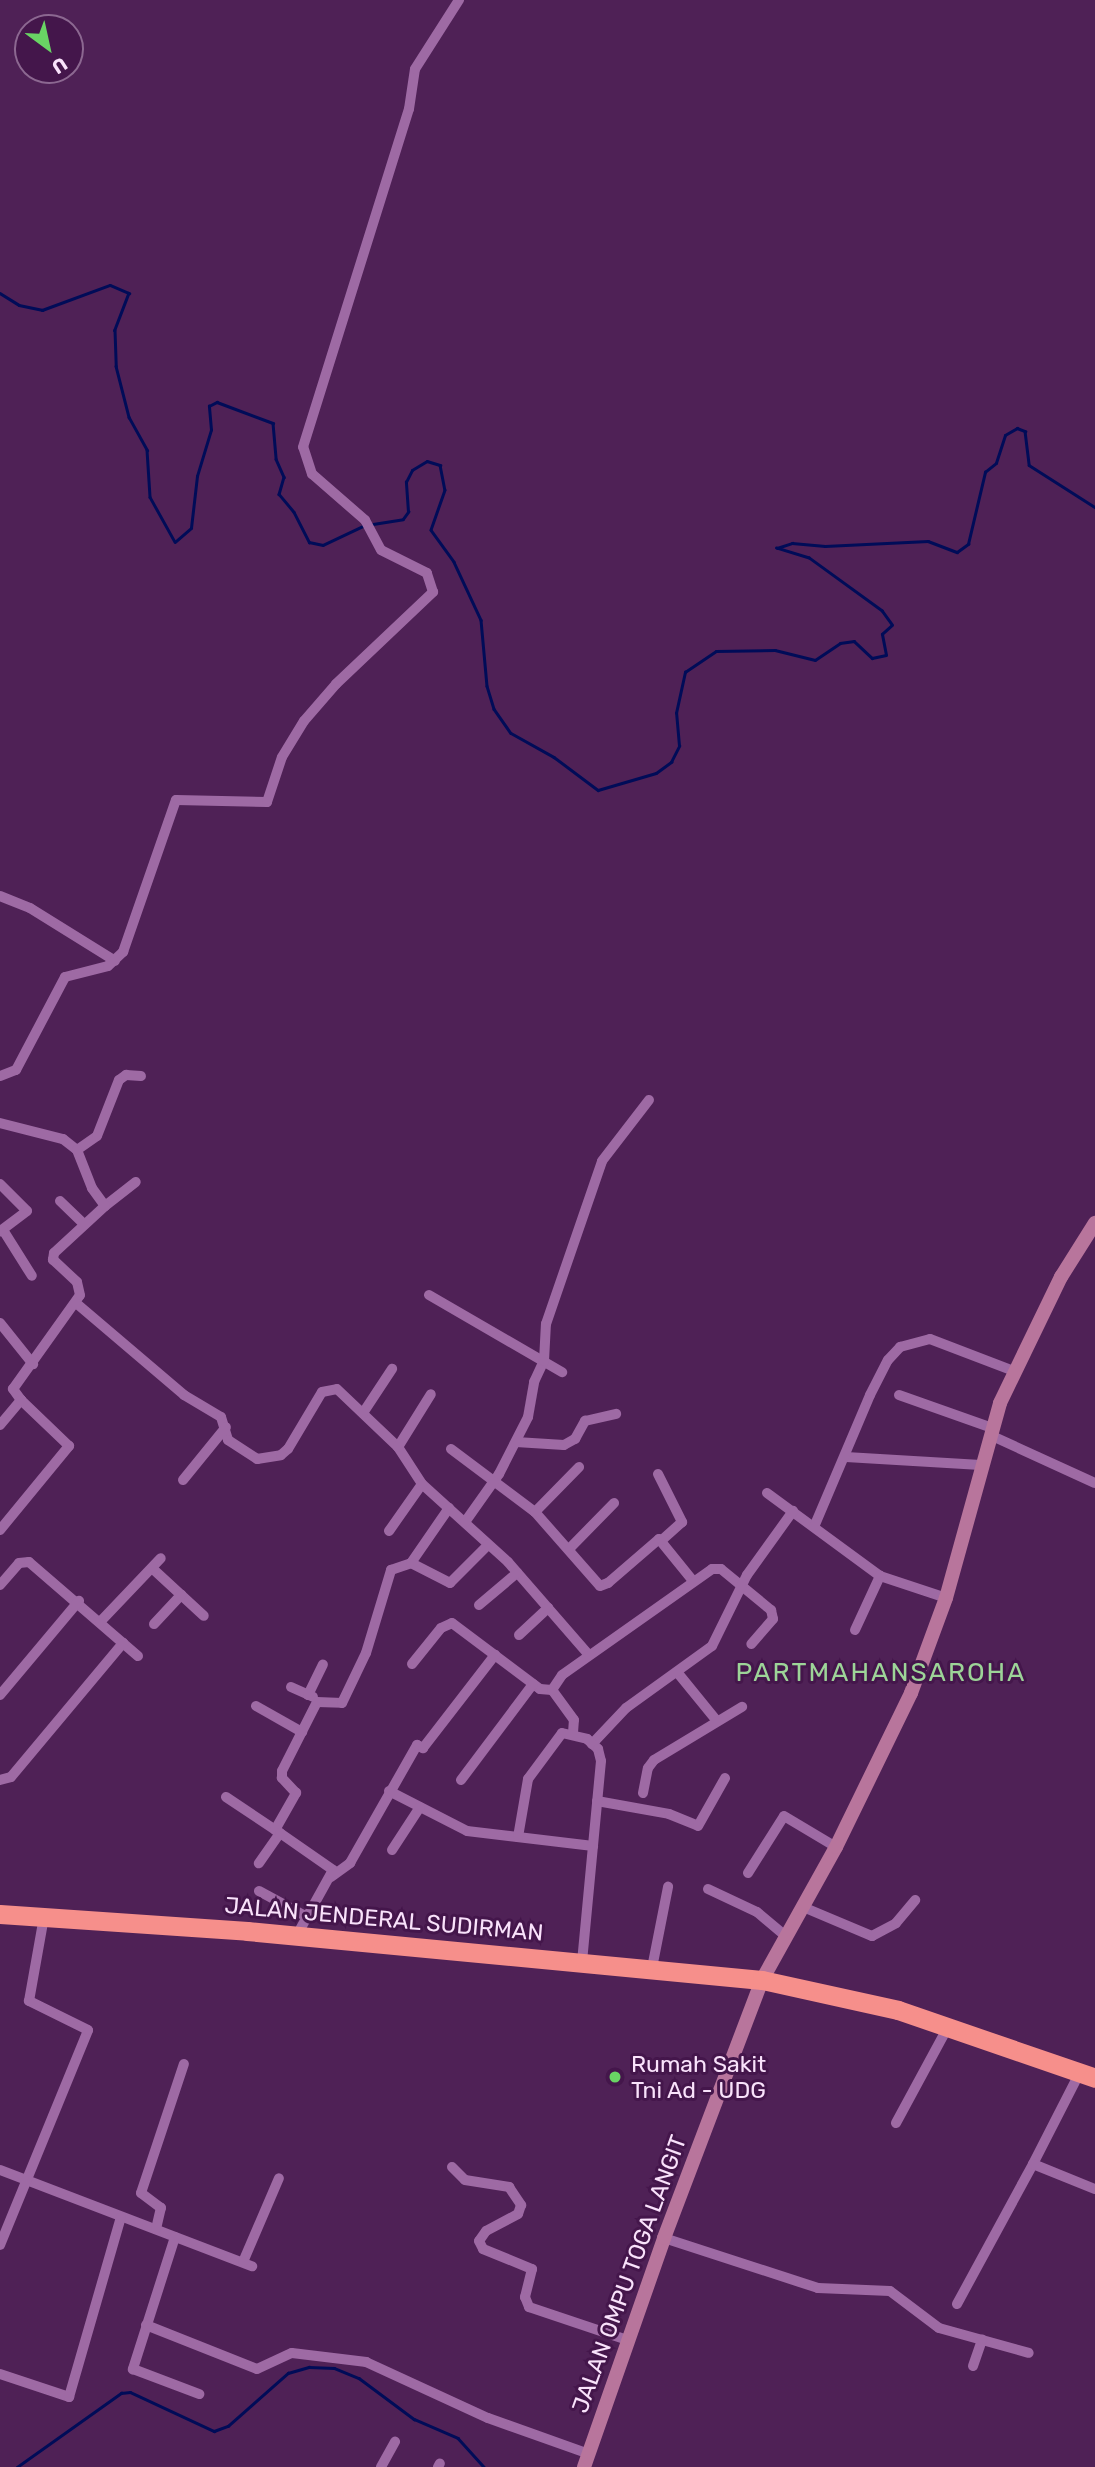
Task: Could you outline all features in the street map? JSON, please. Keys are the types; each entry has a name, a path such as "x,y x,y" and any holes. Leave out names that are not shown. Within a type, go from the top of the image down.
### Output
{"highway":[{"name":"JALAN JENDERAL SUDIRMAN","path":"0,1914 297,1935 762,1980 949,2025 1087,2076"}],"main road":[{"name":"JALAN OMPU TOGA LANGIT","path":"587,2460 664,2238 762,1980 836,1847 911,1693 946,1598 991,1431 1014,1371 1061,1278 1095,1223"}],"street":[{"path":"0,1076 16,1070 65,977 115,961 133,932 173,803 184,797 256,805 267,802 282,757 304,721 336,684 433,592 427,573 378,545 365,520 312,474 303,447 409,109 415,69 459,0"},
{"path":"0,897 30,908 115,961"},
{"path":"77,1150 97,1136 119,1080 129,1074 141,1076"},
{"path":"465,1522 495,1480 516,1442 544,1361 547,1321 600,1167 649,1100"},
{"path":"0,1123 63,1139 77,1150 92,1188 106,1206"},
{"path":"0,1530 69,1446 13,1390 76,1303 79,1286 53,1256 84,1224 136,1182"},
{"path":"0,1184 27,1211 1,1231 32,1276"},
{"path":"60,1201 84,1224"},
{"path":"429,1295 562,1372"},
{"path":"76,1303 184,1395 221,1417 228,1440 257,1460 269,1459 288,1449 326,1388 337,1389 398,1447 422,1484 517,1573 588,1654"},
{"path":"0,1324 33,1364"},
{"path":"814,1527 888,1360 909,1342 930,1339 1014,1371"},
{"path":"363,1413 392,1369"},
{"path":"398,1447 431,1394"},
{"path":"899,1395 991,1431 1095,1483"},
{"path":"0,1425 21,1399"},
{"path":"516,1442 564,1445 575,1439 585,1421 616,1414"},
{"path":"183,1480 226,1427"},
{"path":"451,1449 535,1512 570,1548 597,1583 604,1586 650,1543 662,1540 682,1522 659,1474"},
{"path":"846,1457 981,1465"},
{"path":"535,1512 579,1466"},
{"path":"389,1531 422,1484"},
{"path":"767,1493 880,1576 946,1598"},
{"path":"570,1548 614,1503"},
{"path":"291,1687 319,1700 341,1704 366,1653 391,1570 411,1563 449,1508"},
{"path":"592,1744 607,1724 712,1646 742,1586 793,1511"},
{"path":"662,1540 693,1581"},
{"path":"411,1563 450,1583 488,1545"},
{"path":"100,1622 161,1558"},
{"path":"0,1586 24,1560 79,1601 138,1656"},
{"path":"552,1690 562,1675 588,1654 716,1568 774,1614 751,1644"},
{"path":"153,1569 204,1616"},
{"path":"479,1605 517,1573"},
{"path":"855,1630 880,1576"},
{"path":"154,1625 181,1595"},
{"path":"0,1695 79,1601"},
{"path":"519,1635 548,1608"},
{"path":"412,1664 441,1628 452,1623 533,1684 552,1690 574,1720 573,1733"},
{"path":"0,1780 10,1777 123,1643"},
{"path":"297,1935 331,1877 350,1863 417,1745 423,1748 495,1655"},
{"path":"308,1695 323,1664"},
{"path":"677,1672 718,1721"},
{"path":"461,1780 533,1684"},
{"path":"259,1863 278,1832 295,1795 281,1773 319,1700"},
{"path":"256,1706 302,1732"},
{"path":"643,1793 648,1768 654,1760 742,1707"},
{"path":"518,1837 528,1779 562,1733 573,1733 592,1744 601,1754 582,1961"},
{"path":"597,1801 669,1814 698,1826 725,1778"},
{"path":"389,1791 458,1829 593,1846"},
{"path":"226,1797 330,1866 331,1877"},
{"path":"392,1850 420,1807"},
{"path":"748,1873 784,1816 836,1847"},
{"path":"652,1968 668,1887"},
{"path":"708,1889 757,1912 787,1937"},
{"path":"259,1891 307,1917"},
{"path":"803,1907 872,1936 887,1930 915,1900"},
{"path":"0,2245 88,2031 29,2001 44,1917"},
{"path":"897,2123 949,2025"},
{"path":"156,2229 162,2209 141,2193 184,2064"},
{"path":"957,2304 1034,2164 1087,2076"},
{"path":"1034,2164 1095,2189"},
{"path":"452,2167 465,2180 509,2187 517,2198 520,2213 486,2231 479,2241 483,2249 532,2269 525,2297 529,2307 627,2340"},
{"path":"0,2170 247,2264 279,2178"},
{"path":"0,2374 69,2397 121,2217"},
{"path":"175,2237 134,2371 200,2394"},
{"path":"664,2238 818,2288 891,2291 939,2328 1029,2353"},
{"path":"146,2325 257,2369 292,2353 366,2362 587,2460"},
{"path":"974,2366 982,2340"},
{"path":"381,2467 395,2442"}],"waterway":[{"path":"0,293 19,305 42,310 110,285 129,293 115,330 116,366 129,417 147,450 150,497 175,542 191,528 197,476 211,430 209,406 217,402 273,423 276,459 284,477 279,494 294,512 309,542 323,545 363,526"},
{"path":"373,524 403,519 408,512 406,482 412,470 427,461 440,465 445,490 431,530 454,562 481,620 487,686 494,709 511,733 554,757 598,790 656,773 671,762 679,746 676,713 685,672 716,651 775,650 815,660 840,643 854,641 872,658 886,655 882,634 892,625 882,611 809,558 777,548 792,543 825,546 928,541 957,552 968,544 985,472 996,463 1005,435 1017,428 1025,431 1029,465 1095,507"},
{"path":"17,2467 121,2393 130,2392 214,2431 228,2426 288,2373 309,2367 334,2368 359,2378 414,2419 458,2438 484,2467"}],"place":[{"name":"Rumah Sakit Tni Ad - UDG","path":"615,2077"}],"district":[{"name":"PARTMAHANSAROHA","path":"881,1673"}]}
